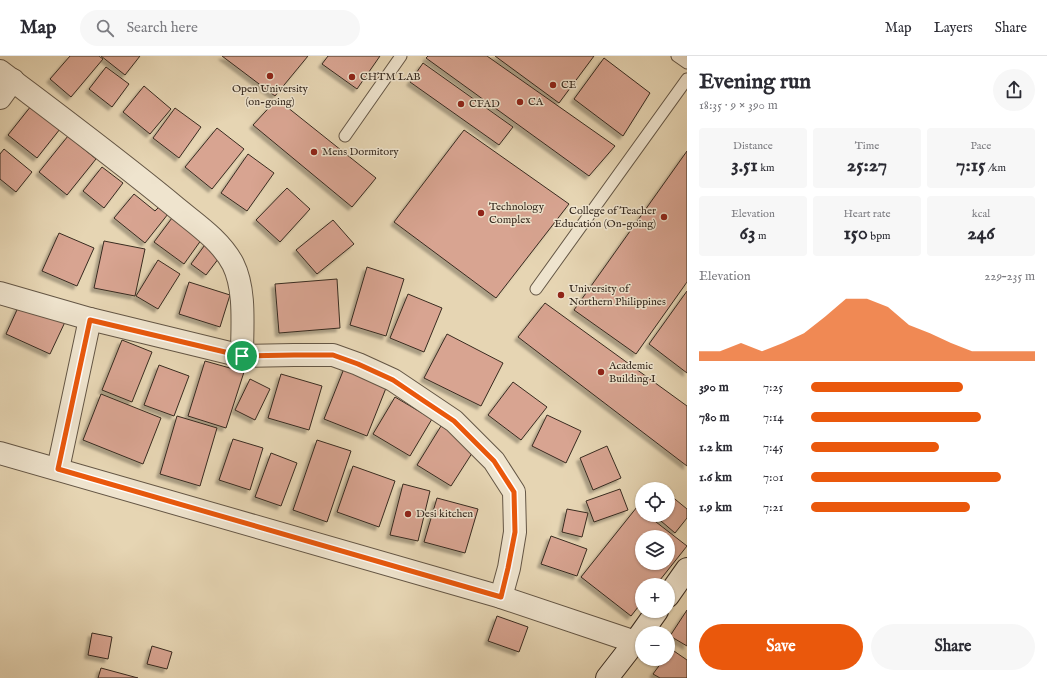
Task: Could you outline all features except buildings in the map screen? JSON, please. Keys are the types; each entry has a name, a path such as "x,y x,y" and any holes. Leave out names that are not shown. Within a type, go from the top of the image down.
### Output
{"street":[{"path":"0,98 6,76 148,185 218,243 233,263 239,281 242,306 242,356"},
{"path":"0,293 90,320 242,356 333,355 358,364 393,380 454,421 494,461 514,492 515,532 501,597"},
{"path":"58,469 90,320"},
{"path":"0,453 501,597 635,642 606,678"},
{"path":"675,586 687,569"}],"lane":[{"path":"345,136 401,56"},
{"path":"677,56 687,63"},
{"path":"536,289 687,79"}],"place":[{"name":"Open University (on-going)","path":"270,76"},
{"name":"CHTM LAB","path":"352,77"},
{"name":"CE","path":"553,85"},
{"name":"CA","path":"520,102"},
{"name":"CFAD","path":"461,104"},
{"name":"Mens Dormitory","path":"314,152"},
{"name":"Technology Complex","path":"481,213"},
{"name":"College of Teacher Education (On-going)","path":"664,217"},
{"name":"University of Northern Philippines","path":"561,295"},
{"name":"Academic Building I","path":"601,372"},
{"name":"Desi kitchen","path":"408,514"}],"route":[{"path":"90,320 242,356 333,355 358,364 393,380 454,421 494,461 514,492 515,532 501,597 58,469 90,320"}]}
